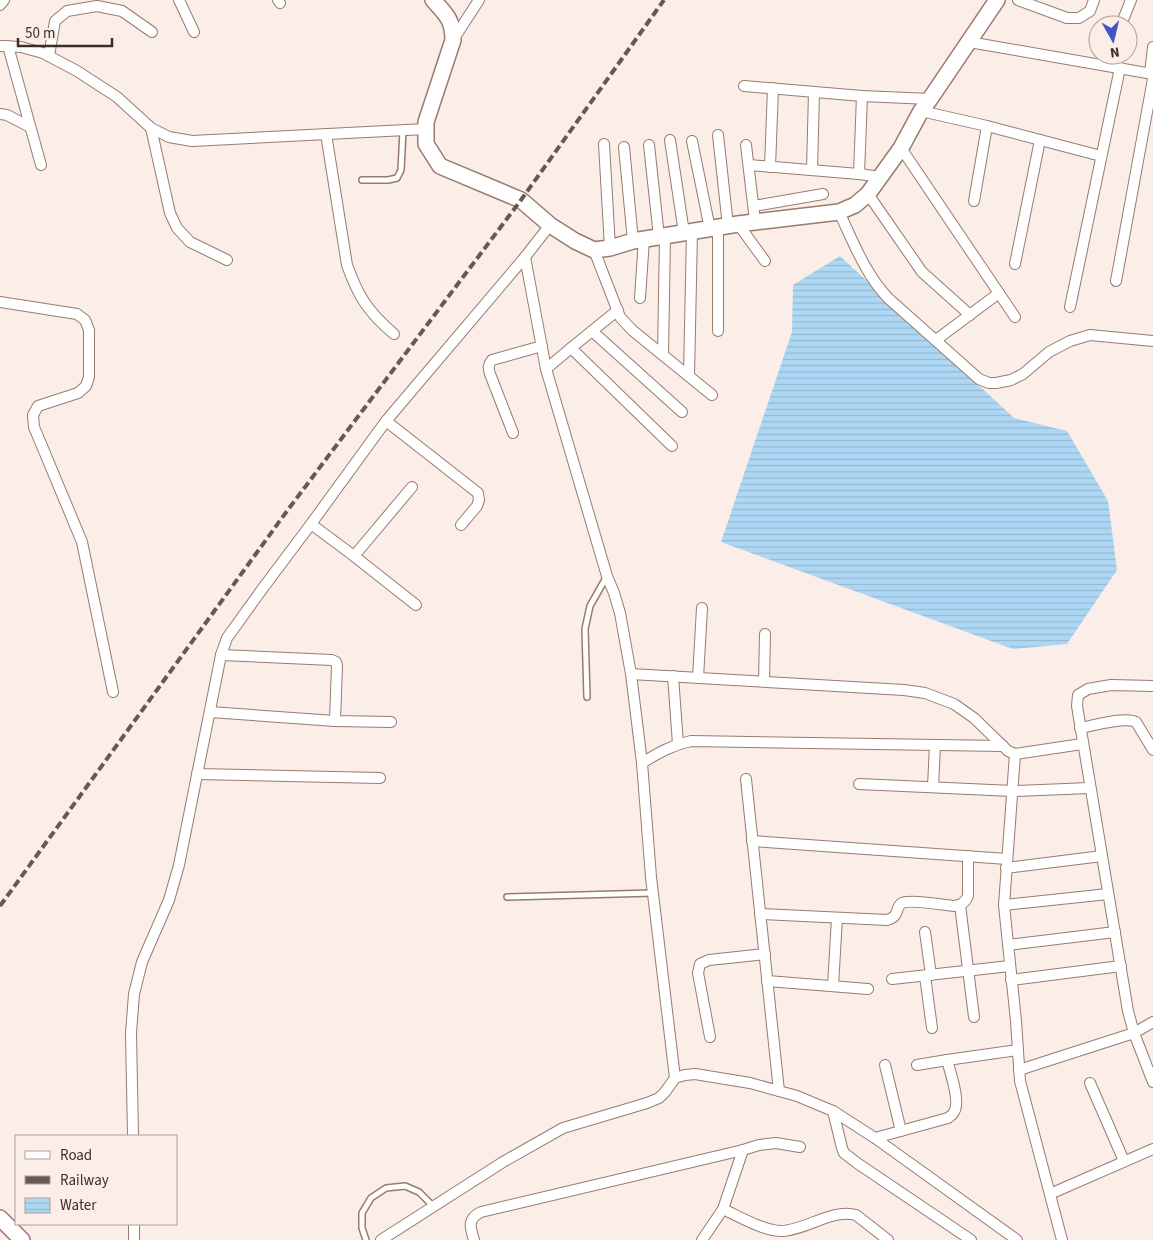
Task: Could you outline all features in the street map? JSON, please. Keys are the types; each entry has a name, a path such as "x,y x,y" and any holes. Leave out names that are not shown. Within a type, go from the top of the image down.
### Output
{"street":[{"path":"0,5 4,0"},
{"path":"179,0 194,32"},
{"path":"433,0 449,17 453,29 453,40"},
{"path":"479,0 453,40 426,122 426,144 440,166 521,200 550,225 575,241 594,250 610,248 638,240 723,226 754,214 823,194"},
{"path":"754,214 839,212 855,205 868,194 901,148 926,105 997,0"},
{"path":"1018,0 1067,18 1079,18 1090,11 1094,0"},
{"path":"1125,15 1131,0"},
{"path":"49,56 55,20 67,10 97,6 122,11 152,32"},
{"path":"969,42 1088,58"},
{"path":"41,165 4,46 21,47 44,53 77,71 117,97 151,128 169,137 192,141 426,129"},
{"path":"1116,281 1152,75 1153,46"},
{"path":"1115,65 1120,68 1152,75"},
{"path":"1070,307 1120,68"},
{"path":"744,86 862,96 926,105 987,126 1101,156"},
{"path":"770,167 773,88"},
{"path":"812,170 814,92"},
{"path":"860,174 862,96"},
{"path":"0,114 8,115 30,127"},
{"path":"974,201 987,126"},
{"path":"151,128 170,213 177,228 190,242 227,260"},
{"path":"326,134 347,265 362,300 379,321 394,334"},
{"path":"718,135 723,226 718,331"},
{"path":"670,140 688,232 688,376"},
{"path":"1015,264 1040,140"},
{"path":"692,141 723,226 765,261"},
{"path":"604,144 610,248"},
{"path":"649,145 662,236 663,355"},
{"path":"746,145 754,214"},
{"path":"624,147 638,240 640,298"},
{"path":"901,148 1015,317"},
{"path":"749,165 881,177"},
{"path":"868,194 922,272 970,315"},
{"path":"839,212 878,287 979,379 989,383 1011,380 1023,374 1049,352 1070,341 1090,336 1153,342"},
{"path":"133,1135 131,1033 134,994 142,962 169,900 179,865 221,655 227,638 386,421 550,225"},
{"path":"594,250 620,317 632,330 712,395"},
{"path":"525,257 546,369 607,576 620,613 631,674 642,763 653,893 675,1078"},
{"path":"936,340 999,293"},
{"path":"0,302 77,314 85,320 89,330 89,377 86,386 78,393 38,406 33,416 34,427 82,542 113,692"},
{"path":"546,369 618,310"},
{"path":"592,331 682,412"},
{"path":"514,433 490,374 489,364 492,360 542,346"},
{"path":"571,348 672,446"},
{"path":"386,421 478,493 479,500 476,506 461,525"},
{"path":"354,556 412,488"},
{"path":"311,524 416,605"},
{"path":"698,678 702,608"},
{"path":"764,682 765,634"},
{"path":"221,655 332,660 336,662 336,721"},
{"path":"631,674 904,690 925,693 954,704 974,718 1008,751 1016,754 1082,744"},
{"path":"672,676 678,744"},
{"path":"1153,686 1111,685 1088,689 1078,695 1077,706 1128,1011 1134,1033 1153,1082"},
{"path":"210,712 336,721 391,722"},
{"path":"1080,728 1121,720 1132,720 1136,722 1153,750"},
{"path":"642,763 666,748 691,741 1003,746"},
{"path":"933,788 935,745"},
{"path":"1016,754 1004,905 1020,1081 1062,1240"},
{"path":"197,774 380,778"},
{"path":"746,779 780,1091"},
{"path":"859,784 1012,791 1090,788"},
{"path":"752,841 968,856 1007,864 1102,856"},
{"path":"760,914 887,920 893,918 899,906 903,903 960,905 966,901 968,896 968,856"},
{"path":"1004,905 1108,894"},
{"path":"960,905 974,1017"},
{"path":"833,986 837,918"},
{"path":"925,932 932,1028"},
{"path":"1008,946 1115,932"},
{"path":"710,1037 698,973 700,964 709,960 765,954"},
{"path":"892,979 1010,966"},
{"path":"1011,980 1121,966"},
{"path":"768,981 868,989"},
{"path":"1019,1070 1134,1033 1153,1022"},
{"path":"917,1065 1018,1050"},
{"path":"875,1138 948,1118 954,1112 956,1097 947,1060"},
{"path":"885,1065 901,1131"},
{"path":"382,1240 396,1235 433,1206 503,1162 563,1128 647,1103 665,1092 675,1078 695,1074 750,1083 780,1091 797,1096 833,1112 875,1138 1017,1240"},
{"path":"1090,1083 1124,1161"},
{"path":"833,1112 844,1152 857,1163 971,1240"},
{"path":"474,1240 470,1228 471,1220 481,1212 743,1150 759,1144 776,1143 800,1147"},
{"path":"1050,1194 1153,1149"},
{"path":"702,1240 723,1209 743,1150"},
{"path":"723,1209 768,1229 780,1231 792,1230 849,1212 856,1215 888,1240"},
{"path":"0,1218 22,1240"},
{"path":"134,1225 134,1240"}],"lane":[{"path":"362,180 397,178 401,170 403,130"},
{"path":"587,696 585,629 590,606 607,576"},
{"path":"508,897 653,893"},
{"path":"366,1240 362,1228 362,1213 371,1198 386,1188 405,1186 418,1192 433,1206"}],"water":[{"path":"840,256 1014,418 1067,431 1108,501 1117,570 1067,644 1013,649 721,542 792,332 793,285"}],"railway":[{"path":"0,906 287,511 521,200 664,0"}]}
